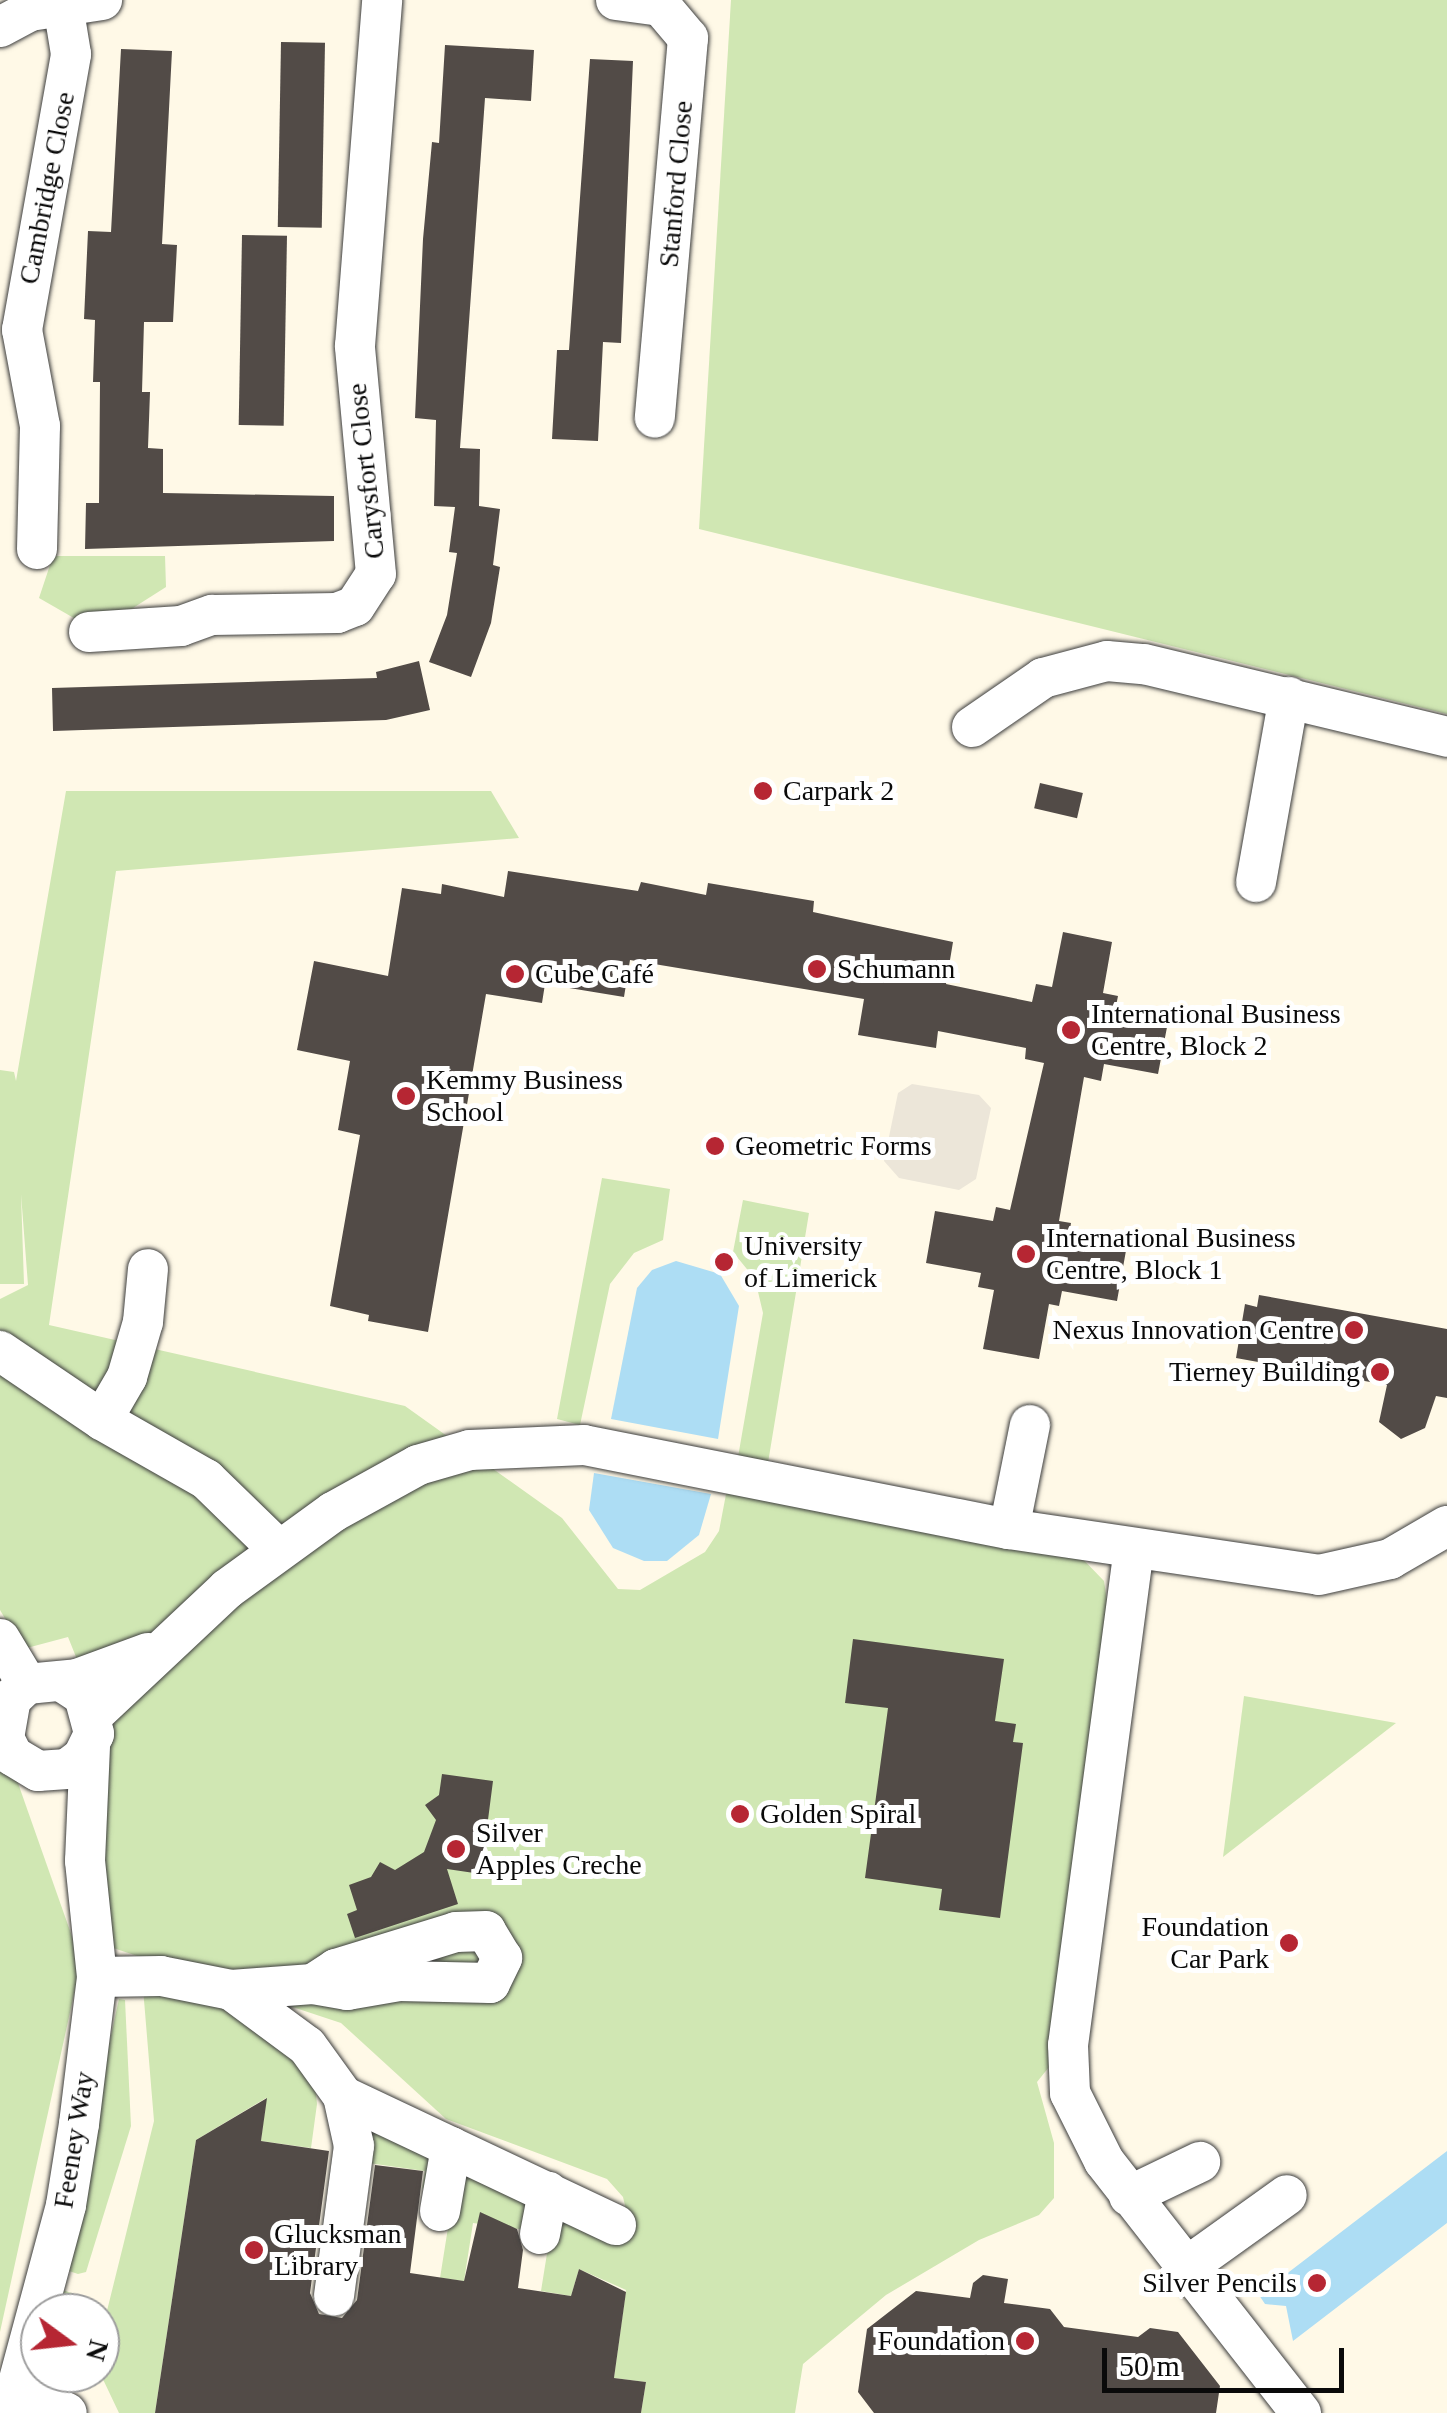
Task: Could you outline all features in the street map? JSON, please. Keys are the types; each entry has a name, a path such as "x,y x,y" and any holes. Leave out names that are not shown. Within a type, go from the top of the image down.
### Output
{"street":[{"name":"Carysfort Close","path":"89,632 181,626 212,615 337,613 356,606 376,574 356,346 382,0"},
{"name":"Stanford Close","path":"616,0 662,6 688,38 655,418"},
{"path":"0,27 30,11 82,3"},
{"name":"Cambridge Close","path":"37,548 40,426 22,330 82,3"},
{"path":"972,727 1010,696 1080,664 1144,664 1447,737"},
{"path":"1256,882 1289,697"},
{"path":"102,1420 128,1378 144,1322 148,1269"},
{"path":"0,1351 102,1420 206,1479 279,1550"},
{"path":"1009,1529 1030,1425"},
{"path":"156,1650 44,1683 11,1699 4,1738 13,1756 38,1771 66,1769 156,1650 279,1550 418,1464 537,1443 584,1445 1009,1529 1319,1574 1390,1559 1447,1526"},
{"path":"1134,1548 1066,2070 1082,2128 1185,2268 1301,2413"},
{"path":"0,1639 44,1683 84,1696 92,1730"},
{"name":"Feeney Way","path":"13,2401 66,2205 96,1977 85,1861 92,1730"},
{"name":"Feeney Way","path":"38,1771 75,1830 85,1861"},
{"path":"96,1977 161,1976 231,1990 313,1984"},
{"path":"231,1990 307,2046 344,2096 354,2146 334,2296"},
{"path":"344,2096 616,2225"},
{"path":"440,2212 451,2147"},
{"path":"1130,2196 1200,2162"},
{"path":"540,2234 548,2192"},
{"path":"1185,2268 1287,2195"},
{"path":"13,2401 68,2413"}],"green space":[{"path":"731,0 1447,0 1447,714 699,529"},
{"path":"53,556 165,556 166,587 122,615 86,625 39,598"},
{"path":"66,791 491,791 519,838 116,871 49,1325 405,1406 562,1518 618,1589 640,1590 705,1552 719,1531 727,1489 1077,1553 1104,1581 1108,1607 1049,2067 1037,2082 1054,2143 1054,2198 1039,2215 979,2240 886,2295 803,2364 795,2413 641,2413 646,2382 614,2378 626,2290 579,2269 571,2296 541,2291 553,2216 628,2218 623,2197 607,2179 446,2119 341,2023 104,1945 97,1897 107,1734 68,1637 23,1649 0,1610 0,1299 28,1285 21,1194 24,1284 0,1284 0,1070 14,1072 16,1081"},
{"path":"602,1178 670,1189 663,1240 634,1253 610,1284 580,1425 557,1419"},
{"path":"743,1200 809,1213 768,1463 738,1457 763,1313 755,1279 733,1252"},
{"path":"1244,1696 1396,1723 1223,1857"},
{"path":"0,1732 81,1962 0,2332"},
{"path":"143,1988 210,1997 314,2076 317,2104 311,2148 261,2141 266,2098 196,2140 155,2413 119,2413 110,2393 120,2393 120,2293 111,2293 154,2121"},
{"path":"119,1999 125,2000 131,2126 86,2272 78,2274 60,2268"},
{"path":"362,2123 432,2144 433,2182 422,2189 425,2171 361,2162"},
{"path":"457,2171 526,2195 526,2230 473,2223 464,2281 440,2278"}],"shaded area":[{"path":"912,1084 979,1095 991,1108 976,1179 959,1190 899,1178 884,1161 898,1093"}],"water":[{"path":"676,1261 720,1274 739,1306 718,1439 611,1419 637,1288 652,1270"},
{"path":"594,1473 711,1494 699,1535 667,1561 644,1561 613,1548 589,1510"},
{"path":"1447,2151 1447,2223 1293,2341 1286,2306 1265,2304 1259,2295"}],"building":[{"path":"281,42 325,43 322,228 278,227"},
{"path":"445,45 534,50 531,101 485,98 460,448 480,449 479,506 500,509 493,565 500,567 491,623 471,677 429,662 447,615 457,553 449,552 455,507 434,506 436,420 415,418 423,239 432,142 439,143"},
{"path":"121,49 172,51 162,244 177,245 173,322 144,322 142,392 150,392 148,448 163,449 163,493 334,496 334,541 85,549 86,503 99,503 100,382 93,382 95,320 84,319 88,231 111,232"},
{"path":"590,59 633,61 621,343 603,342 598,441 552,439 557,350 569,350"},
{"path":"242,235 287,236 284,426 239,425"},
{"path":"419,661 430,710 386,720 53,731 52,688 377,678 376,672"},
{"path":"1040,783 1083,793 1077,818 1034,808"},
{"path":"508,871 638,891 641,882 706,895 708,883 814,901 813,912 953,942 946,984 1032,1002 1036,984 1052,987 1063,932 1112,942 1103,993 1118,996 1115,1011 1168,1022 1158,1074 1104,1064 1101,1081 1084,1077 1059,1221 1071,1223 1069,1235 1127,1245 1117,1301 1062,1291 1059,1306 1049,1304 1039,1359 983,1349 994,1290 978,1287 981,1273 926,1263 935,1211 993,1221 996,1207 1010,1210 1044,1063 1025,1059 1026,1048 938,1031 936,1048 858,1035 864,999 630,960 624,997 545,984 542,1003 486,994 428,1332 368,1321 369,1315 330,1306 360,1135 338,1130 350,1061 297,1050 314,961 388,976 402,888 441,894 442,884 504,897"},
{"name":"Tierney Building","path":"1259,1295 1447,1329 1447,1398 1436,1396 1425,1428 1401,1439 1379,1422 1387,1385 1236,1358 1245,1304 1257,1307"},
{"path":"853,1639 1004,1659 995,1721 1016,1724 1013,1742 1023,1743 1000,1918 939,1910 942,1889 865,1878 888,1708 845,1703"},
{"name":"Silver Apples Creche","path":"442,1774 493,1781 481,1874 447,1869 458,1904 355,1938 347,1914 357,1910 349,1885 371,1877 380,1862 395,1870 424,1852 436,1820 425,1805 439,1795"},
{"name":"Glucksman Library","path":"267,2098 261,2141 329,2151 310,2293 319,2314 342,2318 357,2300 375,2165 423,2171 410,2273 464,2281 480,2212 517,2229 523,2250 518,2288 571,2296 579,2269 626,2292 614,2378 646,2382 641,2413 155,2413 196,2140"},
{"name":"Foundation","path":"983,2275 1008,2279 1004,2303 1050,2309 1064,2327 1138,2337 1150,2328 1178,2332 1220,2386 1216,2413 874,2413 858,2392 867,2329 916,2291 970,2298 973,2283"}],"place":[{"name":"Carpark 2","path":"763,791"},
{"name":"Schumann","path":"817,969"},
{"name":"Cube Café","path":"515,974"},
{"name":"International Business Centre, Block 2","path":"1071,1030"},
{"name":"Kemmy Business School","path":"406,1096"},
{"name":"Geometric Forms","path":"715,1146"},
{"name":"International Business Centre, Block 1","path":"1026,1254"},
{"name":"University of Limerick","path":"724,1262"},
{"name":"Nexus Innovation Centre","path":"1354,1330"},
{"name":"Tierney Building","path":"1380,1372"},
{"name":"Golden Spiral","path":"740,1814"},
{"name":"Silver Apples Creche","path":"456,1849"},
{"name":"Foundation Car Park","path":"1289,1943"},
{"name":"Glucksman Library","path":"254,2250"},
{"name":"Silver Pencils","path":"1317,2283"},
{"name":"Foundation","path":"1025,2341"}]}
